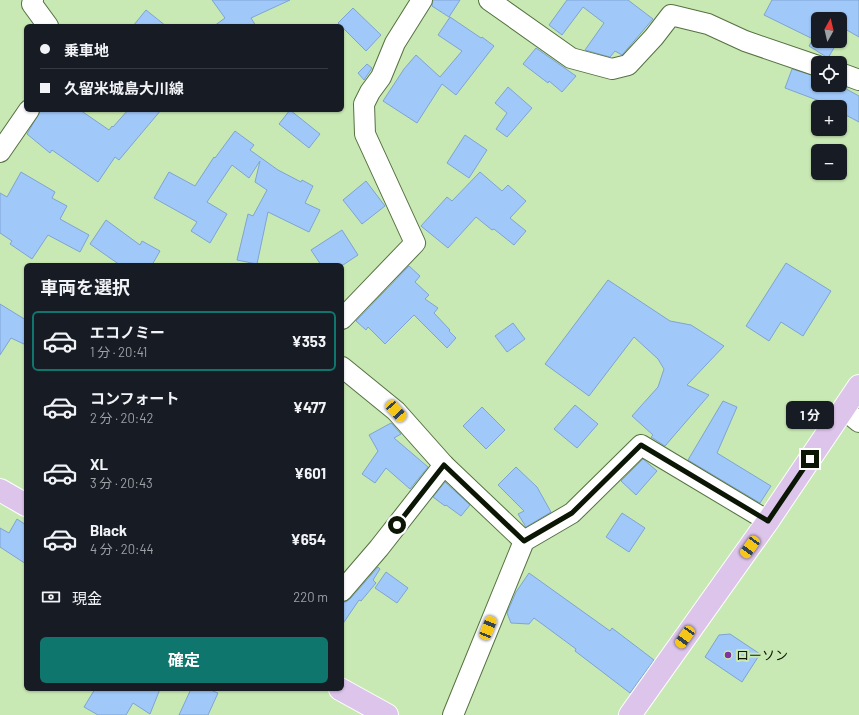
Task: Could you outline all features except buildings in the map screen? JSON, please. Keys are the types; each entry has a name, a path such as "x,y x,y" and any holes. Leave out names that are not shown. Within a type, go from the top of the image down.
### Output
{"main road":[{"path":"630,715 768,521 851,416 859,386"},
{"path":"0,490 24,504"},
{"path":"344,691 387,715"}],"street":[{"path":"33,0 32,4 47,24"},
{"path":"344,317 415,243 365,134 364,104 370,92 381,77 395,43 422,0"},
{"path":"489,0 571,58 612,69 628,65 654,37 671,15 708,24 744,41 811,64"},
{"path":"847,76 859,80"},
{"path":"0,152 28,112"},
{"path":"344,369 396,411 444,465 524,541"},
{"path":"453,715 524,541 572,513 641,445 768,521"},
{"path":"344,589 379,548 444,465"}],"place":[{"name":"ローソン","path":"728,655"}],"route":[{"path":"397,525 444,465 524,541 572,513 641,445 768,521 810,459"}]}
